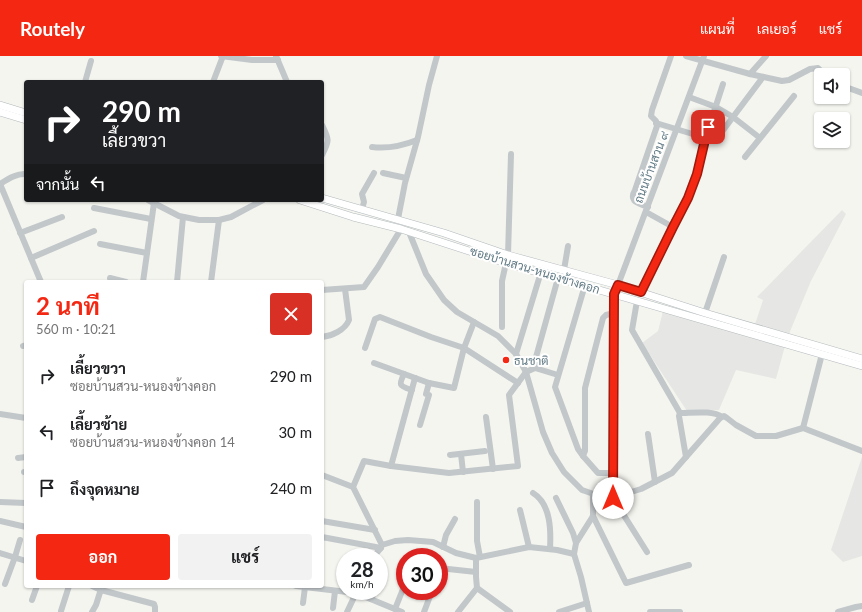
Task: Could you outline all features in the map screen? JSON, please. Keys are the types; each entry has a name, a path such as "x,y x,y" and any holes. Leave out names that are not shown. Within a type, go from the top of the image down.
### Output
{"main road":[{"path":"0,105 24,112"},
{"path":"0,112 24,119"},
{"name":"ซอยบ้านสวน-หนองข้างคอก","path":"324,199 398,219 508,255 618,285 705,313 862,359"},
{"name":"ซอยบ้านสวน-หนองข้างคอก","path":"306,202 353,217 401,229 506,263 862,366"},
{"path":"353,217 359,208"},
{"path":"614,294 618,285"}],"street":[{"path":"214,80 222,56 252,60 277,58 286,80"},
{"path":"398,219 406,178 417,140 437,56"},
{"path":"671,56 652,110 651,116 657,126 633,194 633,199 635,202 673,227"},
{"path":"686,56 703,58 750,74 782,81 789,80 810,69 814,68"},
{"path":"750,74 766,56"},
{"name":"ถนนบ้านสวน ๙","path":"618,285 703,58"},
{"path":"86,80 91,61"},
{"path":"721,133 764,77"},
{"path":"641,292 688,198 695,180 708,127 723,84"},
{"path":"850,89 862,93"},
{"path":"745,157 794,96"},
{"path":"689,97 716,107 733,117 760,138"},
{"path":"656,123 706,138"},
{"path":"324,129 328,136 328,143 324,151"},
{"path":"372,147 390,148 405,145 417,140"},
{"path":"508,255 511,154"},
{"path":"24,173 16,175 0,184 40,280"},
{"path":"359,208 364,202 362,194 374,173"},
{"path":"383,173 406,178"},
{"path":"143,280 153,202"},
{"path":"155,202 179,216 199,220 219,220 231,217 259,202"},
{"path":"94,208 151,219"},
{"path":"20,233 62,217"},
{"path":"177,280 183,217"},
{"path":"211,280 219,220"},
{"path":"324,290 361,288 366,286 401,229"},
{"path":"30,258 94,231"},
{"path":"408,232 426,274 444,300 457,312 498,336 516,354 526,372 543,432 552,454 564,472 582,490 608,500 641,489 655,482 672,473 720,418 724,416 736,425 756,436 776,436 803,428 862,451"},
{"path":"100,244 147,253"},
{"path":"564,270 568,246"},
{"path":"705,313 724,257"},
{"path":"502,327 502,281 506,263"},
{"path":"516,354 541,272"},
{"path":"110,278 118,280"},
{"path":"535,368 536,357 558,278"},
{"path":"585,285 554,387 578,449 598,473 613,473"},
{"path":"324,337 333,335 344,328 348,323 349,320 345,289"},
{"path":"614,294 613,498 647,552"},
{"path":"637,300 632,330 680,412 679,416 686,457"},
{"path":"583,456 585,451 585,388 603,318 606,315 614,313"},
{"path":"365,348 375,319 380,317 464,348 518,383"},
{"path":"374,363 429,383 454,388 464,348 474,322"},
{"path":"803,428 822,354"},
{"path":"353,486 364,461 449,473 518,466 509,395 526,372 535,368 558,375"},
{"path":"404,374 400,384 402,387 412,390"},
{"path":"391,466 415,378"},
{"path":"420,425 429,395 426,394 429,383"},
{"path":"680,412 713,413 719,414 720,418"},
{"path":"0,414 24,418"},
{"path":"486,417 493,469"},
{"path":"648,434 655,482"},
{"path":"450,455 485,451"},
{"path":"461,454 463,472"},
{"path":"18,458 24,457"},
{"path":"324,476 353,486 382,547"},
{"path":"533,493 539,496 546,511 550,533 550,549"},
{"path":"593,494 593,516 626,583 690,565"},
{"path":"556,498 573,533 576,543"},
{"path":"0,502 24,503"},
{"path":"458,612 477,588 477,502"},
{"path":"520,510 529,547"},
{"path":"589,612 574,554 576,543 593,516"},
{"path":"443,547 455,519"},
{"path":"0,521 24,527"},
{"path":"324,521 375,530"},
{"path":"324,537 382,547 396,541 408,540 433,542 456,553 478,557 529,547 550,549 574,554"},
{"path":"5,584 20,540"},
{"path":"0,553 24,559"},
{"path":"448,569 476,572"},
{"path":"32,600 36,588"},
{"path":"61,611 68,588"},
{"path":"92,612 96,605 101,588 154,604 156,607 155,612"},
{"path":"303,603 305,588"},
{"path":"312,588 335,591 333,608"},
{"path":"477,588 502,610 510,612"},
{"path":"347,612 352,600"},
{"path":"373,600 402,612"},
{"path":"395,609 399,600"},
{"path":"424,612 429,600"},
{"path":"559,612 587,603"},
{"path":"838,612 862,606"},
{"path":"650,612 680,612"}],"shaded area":[{"path":"842,210 846,214 811,281 789,334 755,324 763,300 757,297"},
{"path":"663,311 785,346 776,379 736,370 719,410 687,411 642,343 658,331"},
{"path":"862,457 862,556 843,562 831,550"}],"place":[{"name":"ธนชาติ","path":"506,360"}],"route":[{"path":"613,498 614,294 618,285 641,292 688,198 697,174 708,127"}]}
